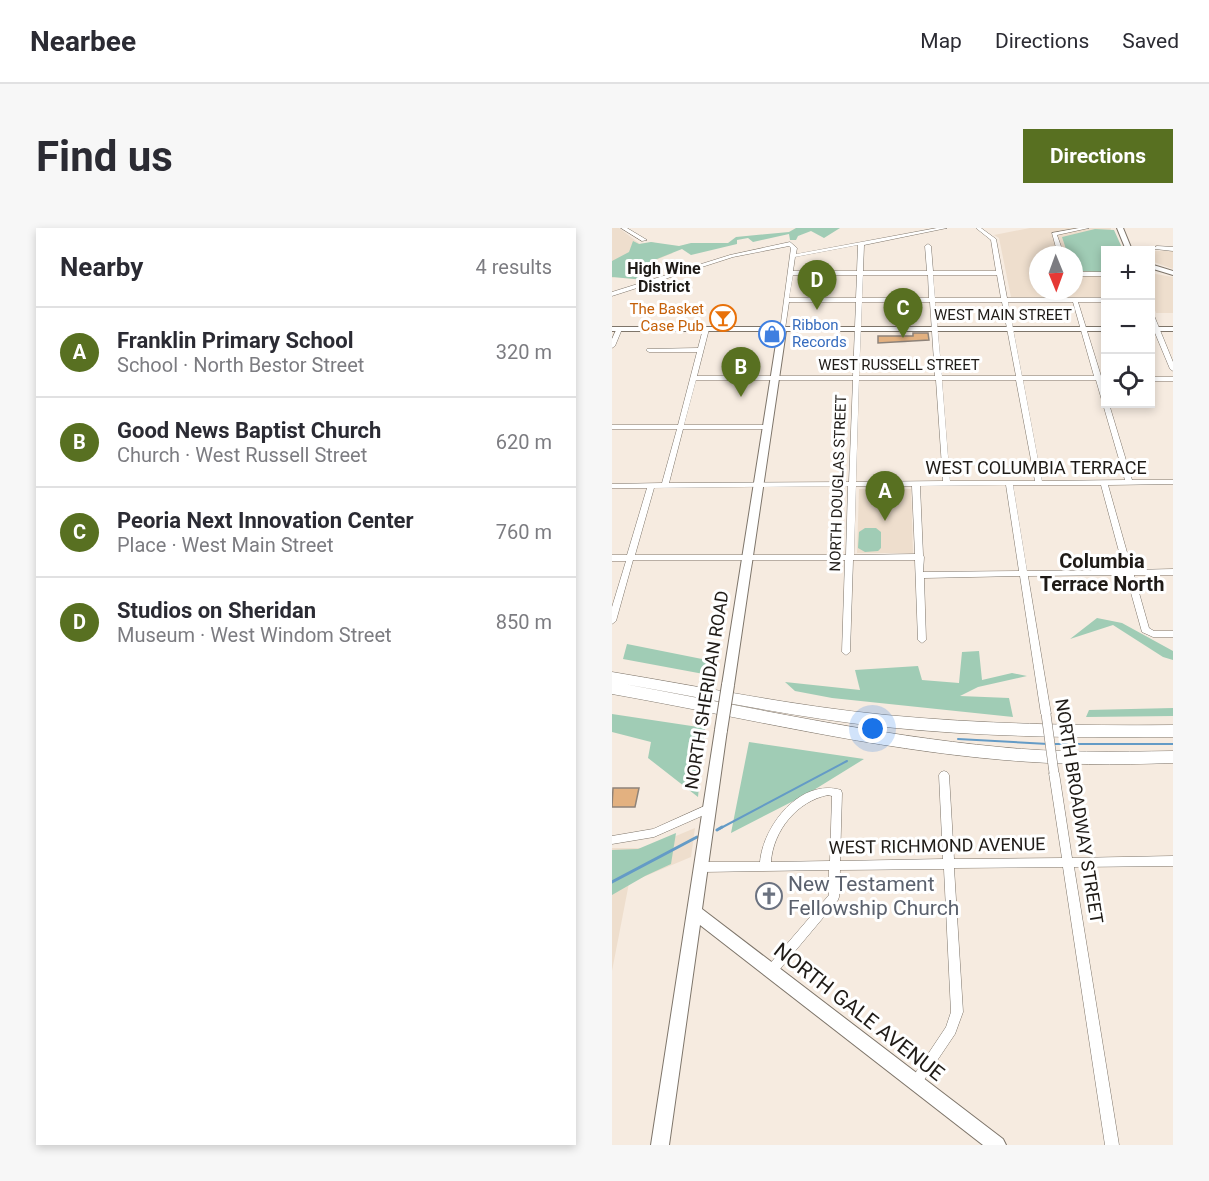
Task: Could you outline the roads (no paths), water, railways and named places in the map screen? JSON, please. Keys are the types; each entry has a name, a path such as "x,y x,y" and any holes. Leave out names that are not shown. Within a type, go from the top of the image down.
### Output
{"highway":[{"path":"612,671 628,679"},
{"path":"612,677 786,708 883,721 1038,732 1173,731"},
{"path":"612,688 825,728 978,751 1082,758 1173,759"},
{"path":"612,695 671,698"},
{"path":"981,729 1173,722"}],"main road":[{"path":"1120,228 1128,246"},
{"path":"1155,268 1173,273"},
{"name":"WEST MAIN STREET","path":"616,329 1101,329"},
{"name":"NORTH SHERIDAN ROAD","path":"660,1145 782,329"},
{"path":"1155,329 1173,329"},
{"name":"NORTH GALE AVENUE","path":"694,912 997,1145"}],"street":[{"path":"623,228 644,240"},
{"path":"793,256 945,228"},
{"path":"978,228 993,239 1039,483"},
{"path":"1058,246 1054,234 1087,228"},
{"name":"NORTH SHERIDAN ROAD","path":"612,294 738,254 790,244 794,247 782,329"},
{"name":"NORTH DOUGLAS STREET","path":"846,652 861,244"},
{"path":"928,246 948,484"},
{"path":"1157,248 1173,249"},
{"path":"790,273 999,273"},
{"path":"1083,274 1101,274"},
{"path":"787,300 1029,300"},
{"path":"1075,300 1129,483"},
{"path":"1083,300 1101,300"},
{"path":"612,346 616,329"},
{"path":"665,486 706,329"},
{"path":"1155,331 1173,369"},
{"path":"649,350 700,350"},
{"name":"WEST RUSSELL STREET","path":"693,378 1101,378"},
{"path":"1155,379 1173,379"},
{"path":"612,427 768,427"},
{"name":"WEST COLUMBIA TERRACE","path":"612,486 1173,482"},
{"name":"NORTH BROADWAY STREET","path":"1009,483 1112,1145"},
{"path":"1104,483 1128,572 1148,633 1173,634"},
{"path":"916,484 922,640"},
{"path":"612,621 651,486"},
{"path":"612,552 630,555 920,557"},
{"path":"612,558 630,555"},
{"path":"921,575 1173,572"},
{"path":"916,1082 951,1030 957,1012 944,775"},
{"path":"765,865 770,838 785,815 817,793 835,792 839,797 835,890 832,901 771,971"},
{"path":"612,840 654,833 710,808"},
{"name":"WEST RICHMOND AVENUE","path":"702,867 1173,861"}],"waterway":[{"path":"958,739 1048,744"},
{"path":"1054,744 1173,744"},
{"path":"719,829 847,761"},
{"path":"717,830 722,827"},
{"path":"612,882 697,837"}],"place":[{"name":"Studios on Sheridan","path":"817,310"},
{"name":"The Basket Case Pub","path":"723,318"},
{"name":"Ribbon Records","path":"772,334"},
{"name":"Peoria Next Innovation Center","path":"903,338"},
{"name":"Good News Baptist Church","path":"741,397"},
{"name":"Franklin Primary School","path":"885,521"},
{"name":"New Testament Fellowship Church","path":"769,896"}],"district":[{"name":"High Wine District","path":"664,277"},
{"name":"Columbia Terrace North","path":"1102,572"}]}
